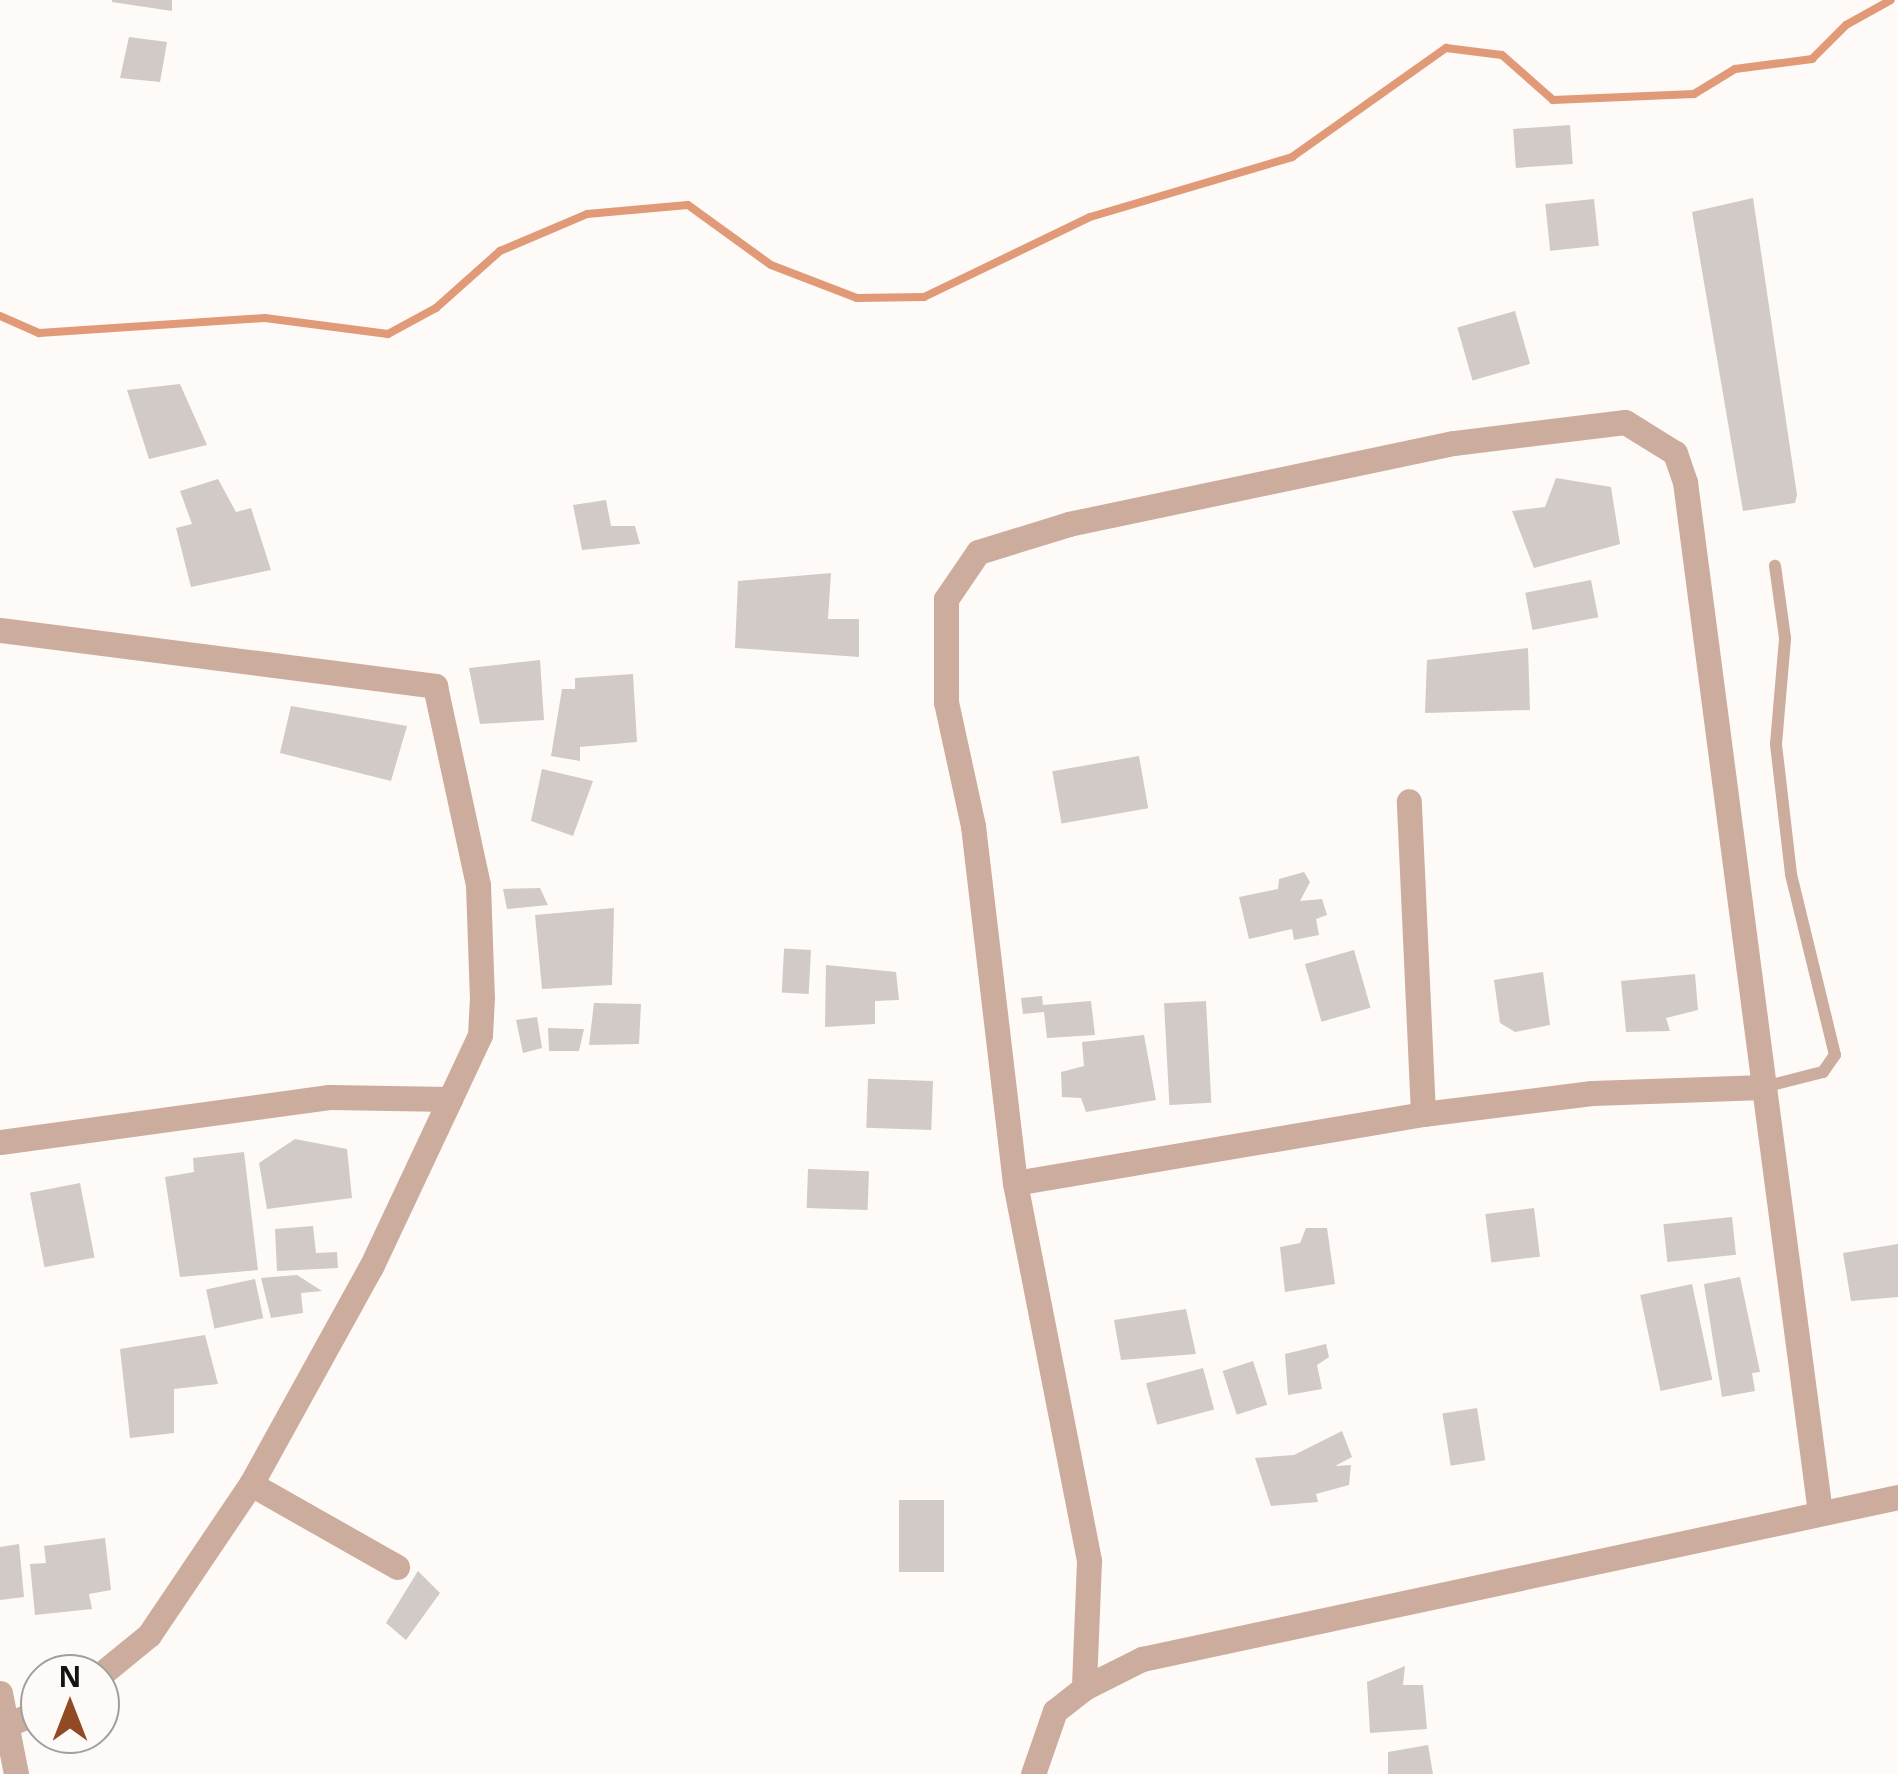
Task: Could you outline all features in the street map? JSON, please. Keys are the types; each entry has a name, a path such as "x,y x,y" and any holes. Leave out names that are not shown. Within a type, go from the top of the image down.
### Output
{"street":[{"path":"1084,1688 1089,1561 1015,1183 972,826 946,702 946,600 960,572 978,552 1068,524 1604,420 1653,436 1675,453 1686,482 1820,1512"},
{"path":"0,630 435,686 478,884 480,1035 371,1267 250,1484 149,1635 120,1659"},
{"path":"1409,801 1423,1114"},
{"path":"1015,1183 1423,1114 1592,1093 1764,1087"},
{"path":"0,1142 311,1099 450,1099"},
{"path":"250,1484 398,1567"},
{"path":"1033,1774 1055,1711 1084,1688 1142,1659 1898,1497"},
{"path":"0,1693 11,1723 16,1774"},
{"path":"11,1723 20,1719"}],"lane":[{"path":"1764,1087 1823,1072 1835,1055 1790,874 1776,744 1785,638 1775,566"}],"building":[{"path":"172,0 172,11 112,2"},
{"path":"129,37 167,42 160,82 120,78"},
{"path":"1570,125 1573,164 1516,168 1513,129"},
{"path":"1753,198 1797,495 1795,503 1743,511 1692,212"},
{"path":"1594,199 1599,246 1550,251 1545,204"},
{"path":"1515,311 1530,364 1472,380 1457,328"},
{"path":"180,384 207,445 149,459 127,390"},
{"path":"1556,478 1611,487 1620,544 1534,568 1512,511 1545,507"},
{"path":"218,479 236,512 251,508 271,570 191,587 176,528 192,524 180,491"},
{"path":"606,500 611,526 635,526 640,544 582,550 573,505"},
{"path":"831,573 828,619 859,619 859,657 735,648 738,581"},
{"path":"1591,580 1598,617 1532,630 1525,593"},
{"path":"1528,648 1530,710 1425,713 1427,660"},
{"path":"540,660 544,720 480,724 469,668"},
{"path":"633,674 637,742 580,747 580,761 551,756 562,689 575,689 575,678"},
{"path":"291,706 407,726 391,781 280,753"},
{"path":"1139,756 1148,808 1062,823 1052,771"},
{"path":"542,769 593,781 573,836 531,821"},
{"path":"1304,872 1310,882 1300,901 1322,899 1327,915 1316,919 1319,935 1294,940 1292,929 1249,939 1239,897 1278,889 1279,879"},
{"path":"540,888 548,905 507,909 503,889"},
{"path":"614,908 612,985 542,989 535,915"},
{"path":"784,949 811,950 809,994 782,993"},
{"path":"1354,950 1371,1008 1322,1022 1305,964"},
{"path":"826,965 896,972 899,1000 875,1001 875,1024 825,1027"},
{"path":"1543,972 1550,1025 1515,1032 1500,1023 1494,980"},
{"path":"1695,974 1698,1010 1666,1018 1670,1031 1626,1032 1621,981"},
{"path":"1042,996 1043,1005 1091,1001 1095,1035 1047,1038 1044,1012 1023,1014 1021,998"},
{"path":"1206,1001 1211,1103 1169,1105 1164,1003"},
{"path":"594,1003 641,1004 639,1044 589,1045"},
{"path":"537,1017 542,1048 523,1053 516,1020"},
{"path":"548,1028 584,1029 579,1051 549,1051"},
{"path":"1144,1035 1156,1100 1086,1112 1081,1098 1062,1097 1061,1072 1084,1066 1082,1042"},
{"path":"868,1079 933,1081 931,1130 866,1128"},
{"path":"295,1139 347,1149 352,1198 267,1209 259,1163"},
{"path":"244,1152 258,1270 180,1277 165,1177 194,1172 193,1158"},
{"path":"808,1169 869,1171 868,1210 807,1208"},
{"path":"80,1183 95,1258 44,1267 30,1193"},
{"path":"1534,1208 1540,1257 1491,1263 1485,1214"},
{"path":"1732,1217 1736,1255 1667,1262 1663,1224"},
{"path":"313,1226 316,1253 337,1252 338,1268 277,1271 275,1229"},
{"path":"1306,1228 1327,1228 1335,1284 1285,1292 1280,1247 1300,1243"},
{"path":"1898,1244 1898,1297 1851,1301 1843,1253"},
{"path":"297,1275 322,1291 301,1293 303,1313 271,1318 261,1278"},
{"path":"1740,1277 1760,1372 1752,1373 1755,1391 1722,1397 1704,1284"},
{"path":"255,1279 263,1318 214,1329 206,1289"},
{"path":"1692,1284 1712,1380 1661,1391 1640,1295"},
{"path":"1186,1309 1196,1354 1121,1360 1114,1320"},
{"path":"205,1335 218,1384 174,1389 174,1433 130,1438 120,1349"},
{"path":"1326,1344 1329,1357 1317,1365 1322,1389 1288,1395 1285,1354"},
{"path":"1253,1361 1267,1405 1237,1415 1223,1371"},
{"path":"1203,1368 1214,1410 1157,1425 1146,1383"},
{"path":"1477,1408 1485,1460 1451,1466 1442,1413"},
{"path":"1342,1431 1352,1457 1335,1466 1351,1465 1349,1485 1316,1494 1318,1502 1271,1506 1255,1458 1294,1455"},
{"path":"899,1500 944,1500 944,1572 899,1572"},
{"path":"105,1538 111,1590 89,1594 92,1609 35,1615 30,1564 46,1563 44,1546"},
{"path":"19,1544 24,1597 0,1600 0,1547"},
{"path":"418,1571 440,1593 406,1640 386,1623"},
{"path":"1405,1666 1403,1685 1423,1685 1427,1729 1370,1733 1367,1682"},
{"path":"1428,1745 1433,1774 1388,1774 1388,1752"}],"waterway":[{"path":"0,316 39,333 265,318 388,334 436,308 500,251 587,214 688,205 771,265 857,298 924,297 1090,217 1292,157 1446,48 1502,55 1553,100 1694,94 1735,69 1812,59 1846,25 1891,0"}]}
